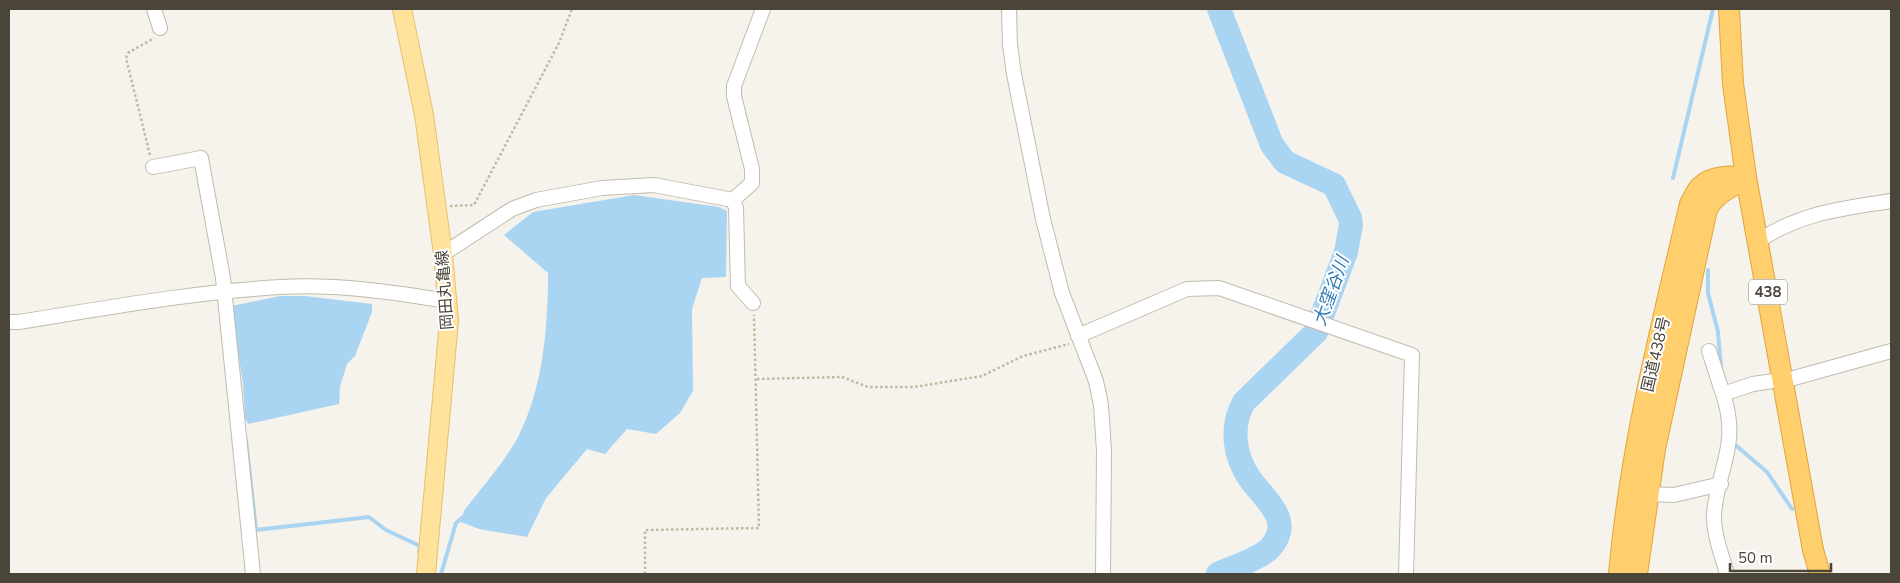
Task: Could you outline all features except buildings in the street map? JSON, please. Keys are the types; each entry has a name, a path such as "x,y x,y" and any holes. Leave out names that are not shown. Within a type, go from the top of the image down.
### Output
{"highway":[{"name":"438","path":"1730,9 1733,84 1746,177 1813,550 1820,574"},
{"name":"国道438号","path":"1619,574 1628,489 1635,446 1690,204 1700,186 1716,178 1727,175 1746,177"},
{"name":"国道438号","path":"1637,574 1647,494 1707,209 1714,196 1732,188 1746,177"}],"main road":[{"name":"岡田丸亀線","path":"402,9 424,115 443,254 449,322 426,574"}],"street":[{"path":"154,9 160,28"},
{"path":"733,200 752,183 752,169 734,96 734,86 763,9"},
{"path":"1009,9 1010,45 1014,74 1043,219 1054,265 1096,381 1104,425 1103,574"},
{"path":"153,167 201,158 223,278 253,574"},
{"path":"443,254 512,209 536,200 602,188 654,185 733,200"},
{"path":"733,200 736,208 738,286 753,303"},
{"path":"1758,241 1782,226 1807,216 1842,208 1891,201"},
{"path":"9,322 173,296 282,287 378,290 447,301"},
{"path":"1079,338 1187,289 1200,287 1219,288 1412,354 1406,574"},
{"path":"1709,351 1726,393 1730,415 1729,450 1714,514 1715,529 1727,574"},
{"path":"1726,393 1753,384 1794,378 1891,351"},
{"path":"1647,494 1674,495 1721,484"}],"path":[{"path":"436,207 474,205 559,43 572,9"},
{"path":"153,167 126,58 128,53 159,35 160,28"},
{"path":"645,574 645,530 759,528 757,379 753,303"},
{"path":"757,379 842,377 868,387 914,387 982,376 1023,356 1079,338"}],"water":[{"path":"634,195 719,207 727,211 726,277 702,278 692,309 693,391 680,413 656,434 627,429 605,454 587,449 546,498 527,537 479,529 461,522 464,511 500,465 518,437 533,398 542,357 547,315 548,273 504,235 533,212"},
{"path":"280,296 305,296 372,304 372,312 355,356 347,364 340,387 339,404 248,424 245,418 243,383 231,309 232,306"}],"waterway":[{"name":"大窪谷川","path":"1218,574 1266,552 1277,538 1280,529 1275,511 1250,479 1240,461 1236,441 1237,421 1244,402 1316,332 1346,252 1351,225 1350,218 1334,185 1285,162 1272,145 1219,9"},
{"path":"1673,178 1713,9"},
{"path":"1708,270 1708,293 1718,332 1721,368"},
{"path":"246,440 256,530 369,517 386,530 420,546 419,552"},
{"path":"1733,443 1767,472 1792,509"},
{"path":"441,574 456,523 464,516"}]}
